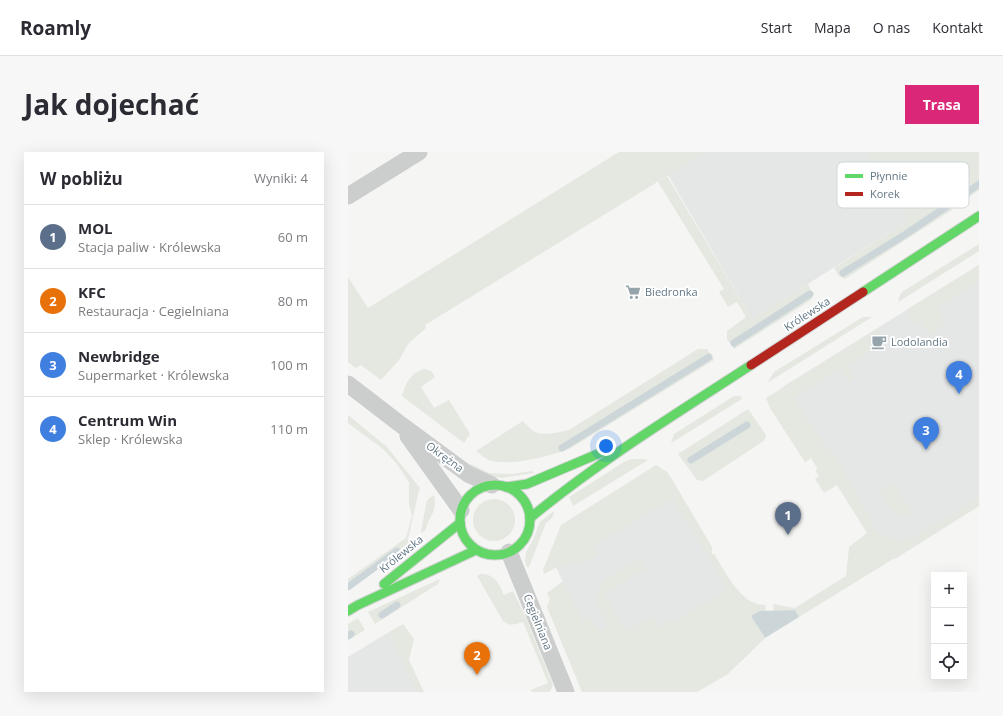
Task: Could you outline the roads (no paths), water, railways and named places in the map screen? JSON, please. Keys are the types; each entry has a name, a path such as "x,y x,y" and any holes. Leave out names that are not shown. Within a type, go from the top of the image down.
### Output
{"main road":[{"name":"Królewska","path":"530,518 557,496 649,432 979,216"},
{"name":"Królewska","path":"499,486 527,484 649,432"},
{"path":"499,486 516,492 524,500 530,518 528,532 520,544 509,552 498,555 487,554 476,550 463,536 460,516 468,498 473,493 479,489 499,486"},
{"name":"Królewska","path":"358,605 460,516"},
{"name":"Królewska","path":"348,611 476,550"}],"street":[{"path":"348,196 420,152"},
{"name":"Okrężna","path":"348,384 468,474 499,486"},
{"name":"Okrężna","path":"400,424 460,516"},
{"name":"Cegielniana","path":"509,552 566,692"}],"waterway":[{"path":"969,191 979,184"},
{"path":"843,273 945,208"},
{"path":"734,343 810,294"},
{"path":"562,448 709,357"},
{"path":"691,460 747,425"},
{"path":"348,587 397,551"},
{"path":"382,615 397,605"}],"place":[{"name":"Biedronka","path":"633,292"},
{"name":"Lodolandia","path":"879,342"},
{"name":"Centrum Win","path":"959,394"},
{"name":"Newbridge","path":"926,450"},
{"name":"MOL","path":"788,535"},
{"name":"KFC","path":"477,675"}]}
